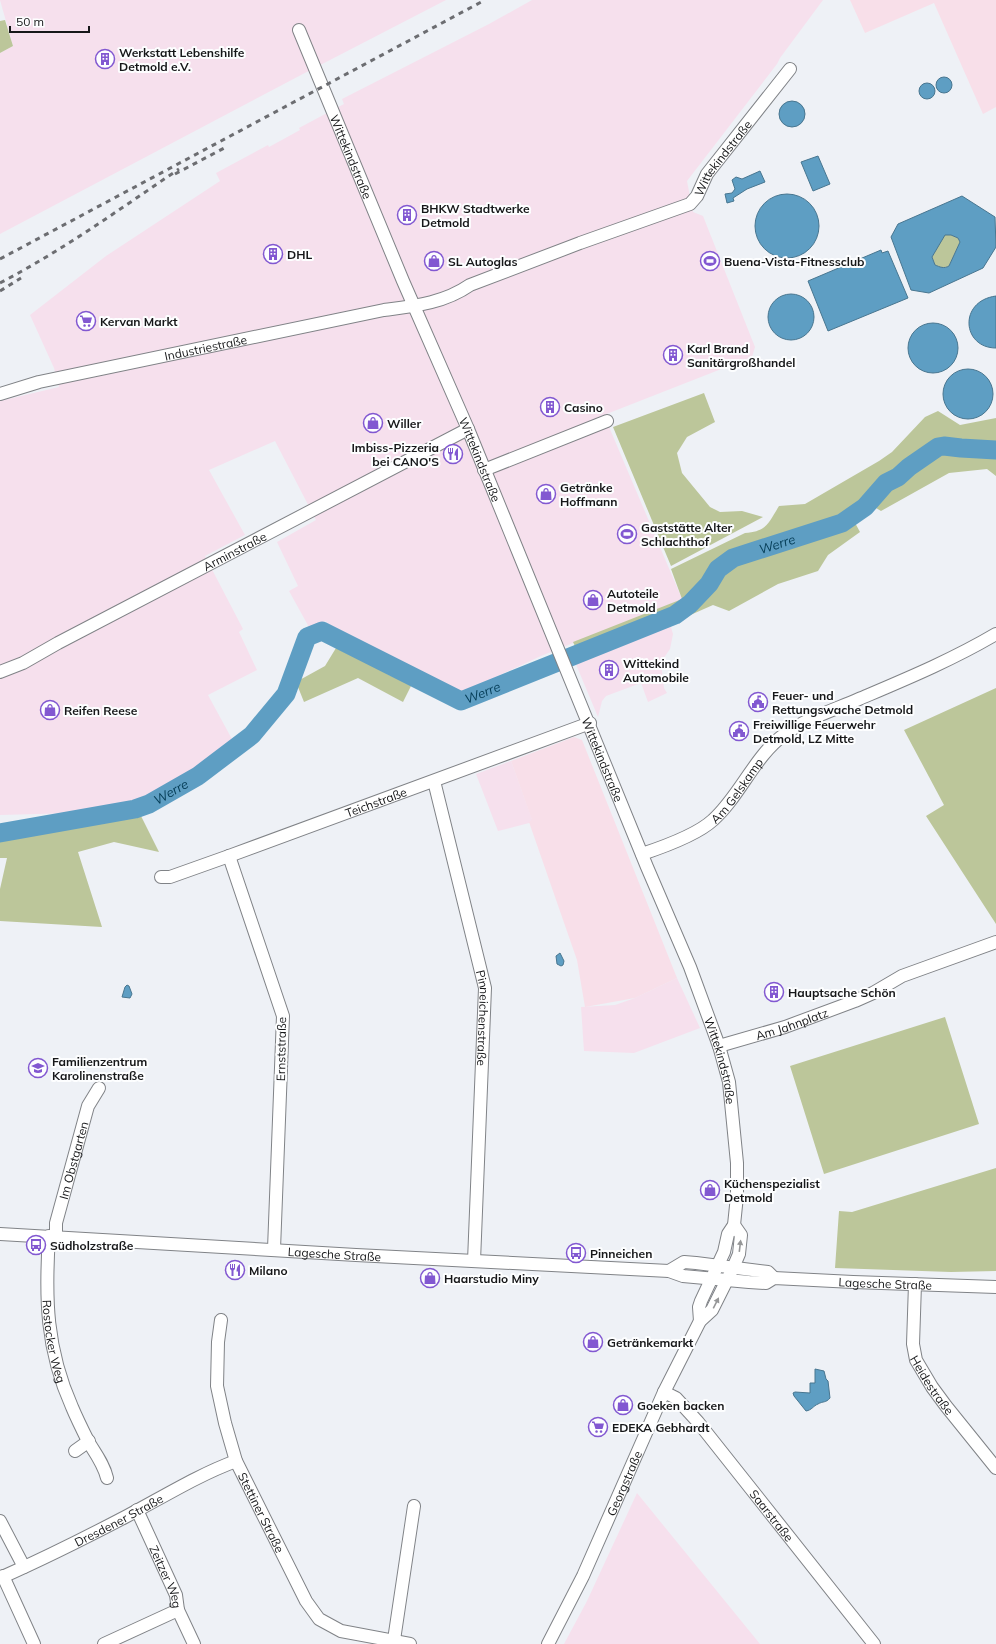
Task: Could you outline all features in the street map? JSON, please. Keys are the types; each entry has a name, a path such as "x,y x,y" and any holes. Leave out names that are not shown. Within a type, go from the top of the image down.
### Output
{"street":[{"name":"Wittekindstraße","path":"299,30 414,306 468,429 590,723 642,854 698,987 719,1046 729,1082 737,1162 737,1196 734,1225 728,1234 724,1252 712,1279"},
{"name":"Wittekindstraße","path":"414,306 439,301 470,285 580,242 690,204 697,196 707,174 790,69"},
{"name":"Industriestraße","path":"0,394 39,382 318,325 384,310 414,306"},
{"path":"484,470 607,421"},
{"name":"Arminstraße","path":"0,672 23,663 58,643 468,429"},
{"name":"Am Gelskamp","path":"642,854 693,833 712,821 741,787 767,750 784,734 810,720 934,667 996,634"},
{"name":"Teichstraße","path":"161,877 170,876 229,856 590,723"},
{"name":"Pinneichenstraße","path":"434,781 485,988 474,1261"},
{"name":"Ernststraße","path":"229,856 283,1016 274,1250"},
{"name":"Am Jahnplatz","path":"719,1046 785,1027 848,1004 872,993 902,976 996,942"},
{"name":"Im Obstgarten","path":"52,1236 88,1106 99,1088"},
{"name":"Wittekindstraße","path":"733,1268 739,1254 741,1235 734,1225"},
{"name":"Lagesche Straße","path":"0,1234 669,1271 680,1275 712,1279 766,1283 774,1278 996,1287"},
{"name":"Rostocker Weg","path":"52,1236 47,1272 47,1315 52,1346 57,1366 72,1406 105,1469 107,1478"},
{"name":"Lagesche Straße","path":"669,1271 684,1262 768,1272 774,1278"},
{"name":"Georgstraße","path":"548,1644 583,1576 664,1392 700,1321 712,1310 733,1268"},
{"name":"Georgstraße","path":"700,1321 699,1307 712,1279"},
{"name":"Heidestraße","path":"915,1284 913,1344 916,1360 932,1387 996,1468"},
{"name":"Stettiner Straße","path":"221,1320 218,1342 217,1386 225,1423 236,1461 306,1601 319,1619 341,1631 410,1644"},
{"name":"Saarstraße","path":"664,1392 676,1398 698,1422 874,1644"},
{"path":"75,1451 89,1441"},
{"name":"Dresdener Straße","path":"2,1577 137,1510 214,1469 236,1461"},
{"path":"394,1640 414,1506"},
{"name":"Zeitzer Weg","path":"137,1510 176,1595 178,1610 194,1644"},
{"path":"0,1521 24,1567"},
{"path":"2,1577 34,1644"},
{"path":"104,1644 178,1610"}],"shaded area":[{"path":"0,0 446,0 0,234 0,53 13,46"},
{"path":"532,0 823,0 777,64 687,181 693,212 703,216 755,347 752,357 604,415 682,599 541,656 461,693 454,692 407,669 399,661 388,660 348,640 330,629 326,621 310,629 289,591 298,586 277,542 316,520 275,441 209,470 245,535 205,556 243,629 239,632 257,670 208,695 233,741 194,772 112,812 0,815 0,401 59,387 54,368 30,315 106,256 220,181 216,173 268,145 269,147 300,130 299,128 344,104 342,99 489,24"},
{"path":"850,0 996,0 996,107 983,114 934,3 865,33"},
{"path":"670,624 673,634 670,649 661,662 664,688 667,693 648,702 641,683 606,696 602,701 598,717 575,662 618,647"},
{"path":"574,737 582,740 677,978 635,998 585,1007 577,960 529,822 532,820 511,761"},
{"path":"511,761 533,822 498,831 476,774"},
{"path":"677,978 700,1028 634,1053 584,1051 581,1007 615,1005 635,998"},
{"path":"637,1493 760,1644 564,1644 587,1601"}],"green space":[{"path":"5,20 13,46 0,53 0,21"},
{"path":"945,234 958,238 960,242 949,266 944,268 935,265 932,257"},
{"path":"704,393 715,422 687,437 677,453 682,473 710,507 720,512 742,511 763,517 671,566 613,427"},
{"path":"938,411 960,425 996,418 996,476 987,469 949,473 881,511 876,508 854,521 860,532 828,555 818,571 778,584 729,611 713,605 618,647 581,659 573,642 682,599 671,569 745,533 758,531 770,521 779,506 805,504 879,461 892,452 925,417"},
{"path":"336,648 366,661 389,675 412,684 403,702 358,678 304,702 296,682 325,666"},
{"path":"996,688 996,924 926,816 944,805 904,730"},
{"path":"139,812 159,852 114,842 78,852 102,927 0,921 0,889 7,858 0,858 0,841"},
{"path":"945,1017 979,1124 824,1174 790,1066"},
{"path":"996,1168 996,1271 951,1272 835,1268 839,1211 852,1212"}],"water":[{"path":"941,77 947,77 952,82 950,91 947,93 941,93 936,88 936,82"},
{"path":"927,83 933,85 935,91 933,97 927,99 921,97 919,91 921,85"},
{"path":"792,101 801,105 805,114 801,123 792,127 783,123 779,114 783,105"},
{"path":"818,156 830,184 813,191 801,162"},
{"path":"760,171 765,182 747,189 733,198 734,201 727,203 725,194 732,193 735,189 732,180 736,177 742,179"},
{"path":"781,194 793,194 810,203 817,214 819,226 817,238 810,249 793,258 781,258 769,253 760,244 755,232 755,220 760,208 769,199"},
{"path":"962,196 995,217 996,247 983,268 929,293 911,290 891,237 898,224","holes":["945,235 951,235 958,238 960,242 949,266 944,268 935,265 932,257"]},
{"path":"881,250 882,253 888,251 908,298 828,331 808,281"},
{"path":"791,294 804,298 810,304 814,317 810,330 804,336 791,340 778,336 772,330 768,317 772,304 778,298"},
{"path":"996,296 996,348 985,346 976,341 971,333 969,324 970,315 975,306 984,300"},
{"path":"928,323 938,323 951,330 958,343 958,353 951,366 938,373 928,373 919,369 912,362 908,353 908,343 912,334 919,327"},
{"path":"963,369 973,369 986,376 993,389 993,399 986,412 973,419 963,419 954,415 947,408 943,399 943,389 947,380 954,373"},
{"path":"560,953 564,961 563,965 561,966 557,964 556,956"},
{"path":"127,985 129,986 132,994 130,998 122,997"},
{"path":"815,1369 824,1371 828,1381 830,1398 827,1401 820,1403 806,1411 793,1393 810,1393 810,1383 815,1383"}],"waterway":[{"name":"Werre","path":"0,833 135,809 149,804 198,776 252,735 286,694 307,637 322,631 461,701 675,615 690,604 709,584 718,569 733,558 842,523 865,507 886,483 898,477 909,467 938,447 944,446 996,450"}],"railway":[{"path":"0,259 485,0"},
{"path":"175,174 228,146"},
{"path":"0,283 69,243 179,169"},
{"path":"0,291 21,278"}],"place":[{"name":"Werkstatt Lebenshilfe Detmold e.V.","path":"105,59"},
{"name":"BHKW Stadtwerke Detmold","path":"407,215"},
{"name":"DHL","path":"273,254"},
{"name":"SL Autoglas","path":"434,261"},
{"name":"Buena-Vista-Fitnessclub","path":"710,261"},
{"name":"Kervan Markt","path":"86,321"},
{"name":"Karl Brand Sanitärgroßhandel","path":"673,355"},
{"name":"Casino","path":"550,407"},
{"name":"Willer","path":"373,423"},
{"name":"Imbiss-Pizzeria bei CANO'S","path":"453,454"},
{"name":"Getränke Hoffmann","path":"546,494"},
{"name":"Gaststätte Alter Schlachthof","path":"627,534"},
{"name":"Autoteile Detmold","path":"593,600"},
{"name":"Wittekind Automobile","path":"609,670"},
{"name":"Feuer- und Rettungswache Detmold","path":"758,702"},
{"name":"Reifen Reese","path":"50,710"},
{"name":"Freiwillige Feuerwehr Detmold, LZ Mitte","path":"739,731"},
{"name":"Hauptsache Schön","path":"774,992"},
{"name":"Familienzentrum Karolinenstraße","path":"38,1068"},
{"name":"Küchenspezialist Detmold","path":"710,1190"},
{"name":"Südholzstraße","path":"36,1245"},
{"name":"Pinneichen","path":"576,1253"},
{"name":"Milano","path":"235,1270"},
{"name":"Haarstudio Miny","path":"430,1278"},
{"name":"Getränkemarkt","path":"593,1342"},
{"name":"Goeken backen","path":"623,1405"},
{"name":"EDEKA Gebhardt","path":"598,1427"}]}
